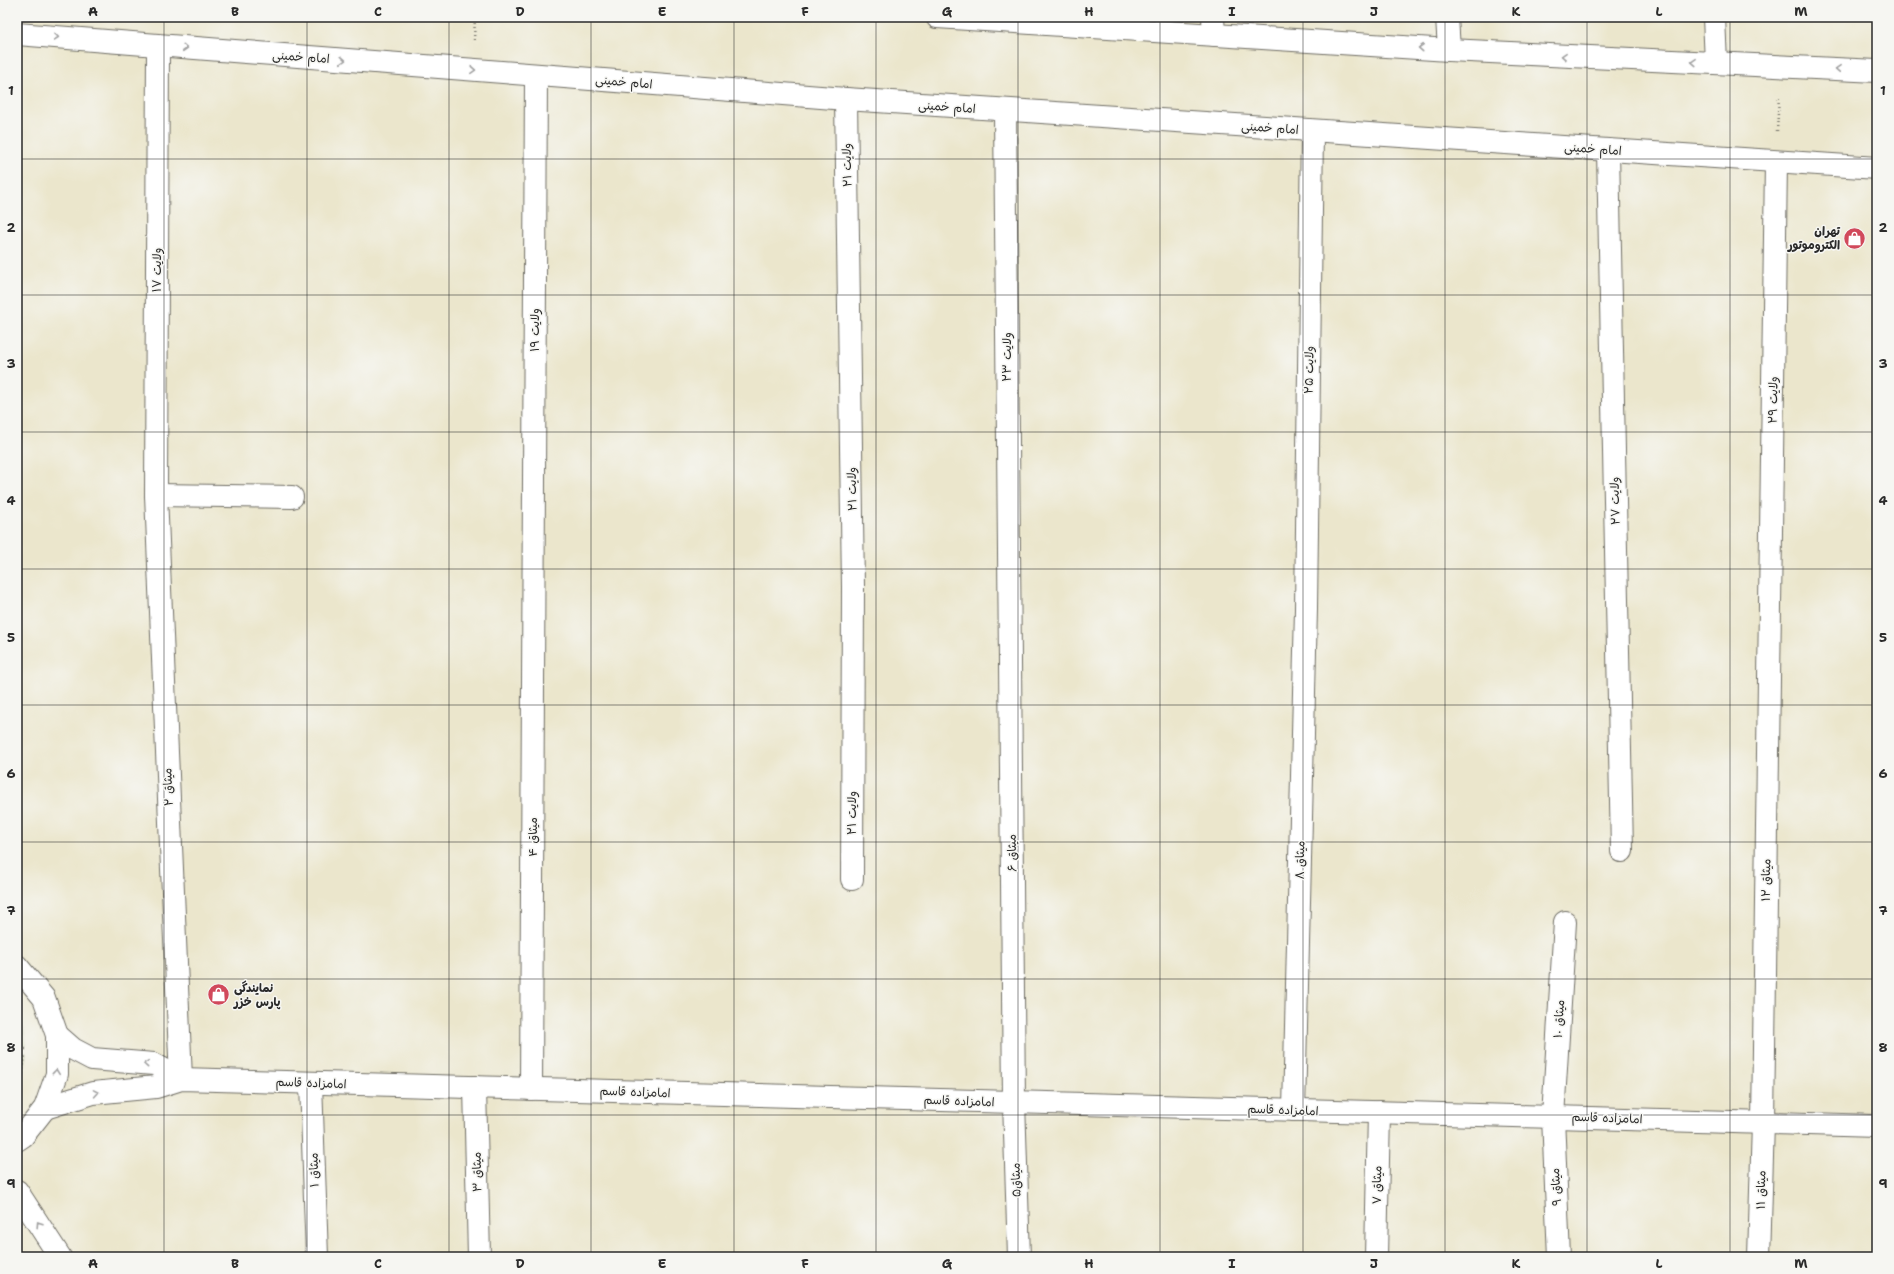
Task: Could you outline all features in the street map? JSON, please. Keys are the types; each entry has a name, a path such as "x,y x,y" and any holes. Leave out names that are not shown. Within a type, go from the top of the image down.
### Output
{"street":[{"path":"937,17 1214,26 1449,50 1877,70"},
{"path":"1447,17 1449,50"},
{"path":"1714,17 1716,63"},
{"name":"امام خمینی","path":"17,34 1005,111 1877,168"},
{"name":"ولایت ۱۷","path":"156,495 158,46"},
{"name":"ولایت ۱۹","path":"534,585 536,75"},
{"name":"ولایت ۲۱","path":"846,99 853,587 852,879"},
{"name":"ولایت ۲۳","path":"1005,111 1009,604"},
{"name":"ولایت ۲۵","path":"1306,609 1312,131"},
{"name":"ولایت ۲۷","path":"1608,150 1622,851"},
{"name":"ولایت ۲۹","path":"1770,638 1776,162"},
{"path":"156,495 292,497"},
{"name":"میثاق ۲","path":"156,495 181,1079"},
{"name":"میثاق ۴","path":"531,1089 534,585"},
{"name":"میثاق ۶","path":"1009,604 1014,1102"},
{"name":"میثاق ۸","path":"1294,1110 1306,609"},
{"name":"میثاق ۱۲","path":"1763,1123 1770,638"},
{"name":"میثاق ۱۰","path":"1553,1117 1565,922"},
{"path":"17,966 44,998 57,1035 57,1074 45,1108 23,1136 17,1140"},
{"path":"57,1035 73,1049 92,1059 154,1064 181,1079"},
{"name":"امامزاده قاسم","path":"45,1108 93,1093 156,1087 181,1079 1877,1126"},
{"name":"میثاق ۱","path":"311,1083 317,1257"},
{"name":"میثاق ۳","path":"475,1088 479,1257"},
{"name":"میثاق۵","path":"1014,1102 1018,1257"},
{"name":"میثاق ۷","path":"1376,1257 1379,1112"},
{"name":"میثاق ۹","path":"1553,1117 1559,1257"},
{"name":"میثاق ۱۱","path":"1759,1257 1763,1123"},
{"path":"17,1191 60,1257"}],"path":[{"path":"1776,162 1780,66"},
{"path":"17,1049 26,1049 22,1075 17,1084"}],"green space":[{"path":"17,1015 22,1025 26,1045 17,1046"},
{"path":"17,1052 26,1052 22,1075 17,1084"}],"place":[{"name":"تهران الکتروموتور","path":"1855,238"},
{"name":"نمایندگی پارس خزر","path":"218,995"}]}
